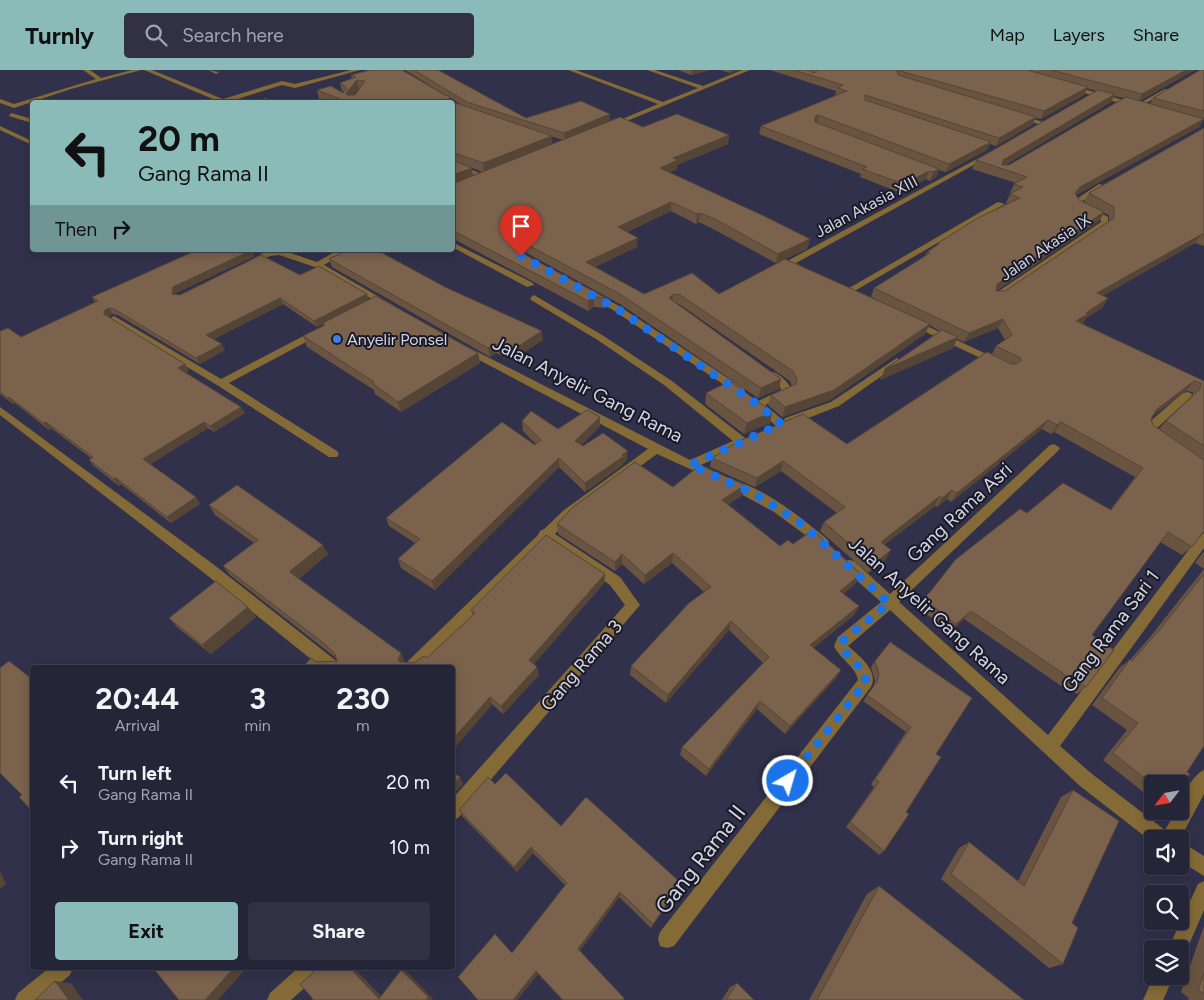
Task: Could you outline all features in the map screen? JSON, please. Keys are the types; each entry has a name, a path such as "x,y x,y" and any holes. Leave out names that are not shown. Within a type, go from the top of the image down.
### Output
{"street":[{"path":"86,70 100,80"},
{"path":"34,100 138,70"},
{"path":"147,70 218,100"},
{"path":"229,100 282,83 295,86 357,70"},
{"path":"571,70 662,104"},
{"path":"650,70 703,88"},
{"path":"600,130 747,70"},
{"path":"317,80 324,84"},
{"path":"1060,84 1148,109"},
{"path":"1139,106 1171,88"},
{"path":"1086,98 1094,94"},
{"path":"0,101 14,106 30,101"},
{"path":"1112,106 1120,101"},
{"path":"14,106 15,109 8,116 30,121"},
{"path":"1007,113 1044,124"},
{"path":"1036,128 1052,118"},
{"path":"0,128 30,142"},
{"name":"Jalan Akasia XIII","path":"812,275 793,266 792,262 949,178 997,150"},
{"path":"455,164 484,178"},
{"path":"476,181 493,174"},
{"path":"940,174 949,178"},
{"name":"Jalan Akasia IX","path":"996,297 1105,223 1105,219 1076,202 1112,180"},
{"path":"839,287 853,293 1001,204"},
{"path":"813,243 822,247"},
{"path":"455,246 530,284"},
{"path":"242,266 275,252 280,252 318,265 376,302 398,310"},
{"path":"318,265 341,252"},
{"path":"582,290 616,308 757,404 777,426 835,404 905,356"},
{"path":"534,298 599,337 668,383 742,442"},
{"path":"901,317 933,337 1001,365"},
{"path":"114,319 221,383 333,454"},
{"path":"221,383 327,327"},
{"name":"Jalan Anyelir Gang Rama","path":"457,344 656,449 755,494 802,524 1086,780 1151,830"},
{"path":"757,404 787,391 785,385 763,369"},
{"path":"1166,444 1154,436 1150,428 1187,395"},
{"path":"0,410 208,568 330,665"},
{"path":"690,465 757,435"},
{"name":"Gang Rama Asri","path":"889,603 1054,448"},
{"path":"414,665 466,615 544,534 594,492 656,449"},
{"name":"Gang Rama 3","path":"455,809 633,605 615,581 564,545 544,534"},
{"name":"Gang Rama Sari 1","path":"1049,747 1204,538"},
{"name":"Gang Rama II","path":"667,938 866,682 864,672 845,653 841,646 843,641 889,603"},
{"path":"1175,830 1204,778"},
{"path":"1189,856 1204,867"},
{"path":"1180,940 1204,890"},
{"path":"25,1000 61,970"},
{"path":"277,1000 310,970"},
{"path":"1153,1000 1160,985"}],"building":[{"path":"370,70 402,70 449,96 450,100 342,100 317,90 331,86 343,93 347,88 340,83 356,77 351,75","holes":["357,80 365,81 355,95 347,95 346,93"]},
{"path":"414,70 438,70 526,118 581,101 610,114 564,133 467,102"},
{"path":"794,70 808,70 814,73 818,70 897,70 898,75 1036,117 999,138 865,95 865,100 991,142 949,164 818,115 815,117 815,122 939,169 933,172 929,171 904,184 862,169 867,167 761,126 847,91 837,88 843,85"},
{"path":"897,70 1027,70 1088,87 1044,111"},
{"path":"1051,70 1186,70 1142,94"},
{"path":"1200,70 1204,70 1204,111 1153,98"},
{"path":"1098,90 1115,94 1003,160 1002,165 1009,165 1126,97 1204,119 1080,187 1075,193 1079,200 1104,212 997,284 996,291 1005,291 1114,218 1114,207 1089,193 1204,128 1204,235 1202,234 1097,293 1108,298 1076,321 1204,381 1204,446 1166,421 1200,389 1201,383 1194,381 1156,410 1151,419 1153,425 1204,460 1204,531 1192,547 1168,532 1092,635 1114,650 1086,687 1081,683 1080,685 971,611 956,624 923,599 955,560 1020,509 1027,513 1063,483 1111,510 1143,468 1061,422 1057,425 1048,420 957,493 952,490 942,498 940,496 881,542 891,550 873,565 824,522 845,507 783,461 757,478 712,458 739,441 803,414 847,444 987,352 1011,364 1021,361 1021,358 996,346 1012,335 1003,319 969,333 874,288 930,253 927,252 938,243 978,218 1020,198 1010,194 1023,187 1014,184 1027,177 976,160"},
{"path":"455,103 552,136 483,163 455,153"},
{"path":"677,114 729,135 673,158 678,160 660,168 810,239 778,254 717,220 700,213 697,214 671,202 618,227 638,238 586,262 644,294 692,273 719,294 785,259 930,324 834,390 785,407 771,395 796,384 797,380 793,371 680,295 673,294 669,298 781,379 761,388 620,294 524,243 516,243 516,250 606,298 594,297 588,301 455,232 455,183 620,117 643,127"},
{"path":"455,161 472,168 455,174"},
{"path":"193,252 248,252 173,287 172,294 180,295 261,255 300,275 319,266 367,294 314,321 280,298 206,335 222,344 196,358 114,309 109,308 104,311 104,314 185,364 178,368 241,407 210,426 204,422 143,459 196,497 167,517 89,460 93,457 46,422 43,423 0,392 0,331 8,328 21,337 98,301 92,297"},
{"path":"344,252 381,252 445,287 542,331 511,351 495,344 488,348 329,259"},
{"path":"376,296 478,353 398,402 372,383 374,382 303,336 325,325 323,323"},
{"path":"942,330 958,337 885,369"},
{"path":"730,381 772,412 747,423 706,393"},
{"path":"587,410 600,417 575,441 583,446 603,433 628,451 622,455 624,456 585,483 559,458 432,581 398,559 420,539 386,518 502,422 535,445 541,440 522,421 531,411 558,429"},
{"path":"635,462 673,487 700,465 745,485 722,500 780,546 788,540 793,544 813,530 861,574 840,591 859,606 810,645 841,670 790,726 760,701 709,769 682,747 769,657 731,621 668,695 631,666 689,603 711,587 673,553 645,575 622,554 615,562 557,524 573,507"},
{"path":"237,485 323,545 290,571 291,573 401,653 398,659 400,662 414,663 424,656 427,658 475,613 471,610 546,535 605,574 529,660 537,667 501,706 490,697 455,737 455,665 305,665 311,658 316,662 337,661 335,654 326,645 223,566 258,540 209,505"},
{"path":"1204,574 1204,746 1187,772 1190,774 1189,775 1144,775 1144,778 1113,753 1138,723 1102,698 1130,659 1132,661"},
{"path":"216,581 248,607 202,645 169,618"},
{"path":"890,642 972,698 936,754 941,757 906,812 909,814 884,851 850,822 879,782 875,779 911,727 867,695 877,682 879,675 875,661"},
{"path":"9,661 30,677 30,809 19,797 22,795 0,773 0,668"},
{"path":"506,773 561,826 586,797 681,883 653,924 620,892 578,949 624,998 623,1000 563,1000 536,971 513,1000 478,1000 458,977 495,934 512,953 567,883 531,847 514,867 459,810 488,777 495,784"},
{"path":"455,774 460,777 455,782"},
{"path":"1073,790 1119,821 1072,923 1078,928 1063,964 951,874 969,842 1024,886"},
{"path":"879,886 1024,1000 817,1000"},
{"path":"155,970 232,970 205,1000 179,1000"},
{"path":"314,970 352,970 379,999 401,970 428,997 426,1000 312,1000 300,984"},
{"path":"1204,973 1204,994 1198,990"},
{"path":"55,981 69,1000 35,1000"},
{"path":"737,983 754,1000 726,1000"}],"place":[{"name":"Anyelir Ponsel","path":"337,339"}],"route":[{"path":"521,256 616,308 703,366 757,404 781,424 690,465 755,494 802,524 889,603 843,641 841,646 843,650 864,672 866,682 788,781"}]}
